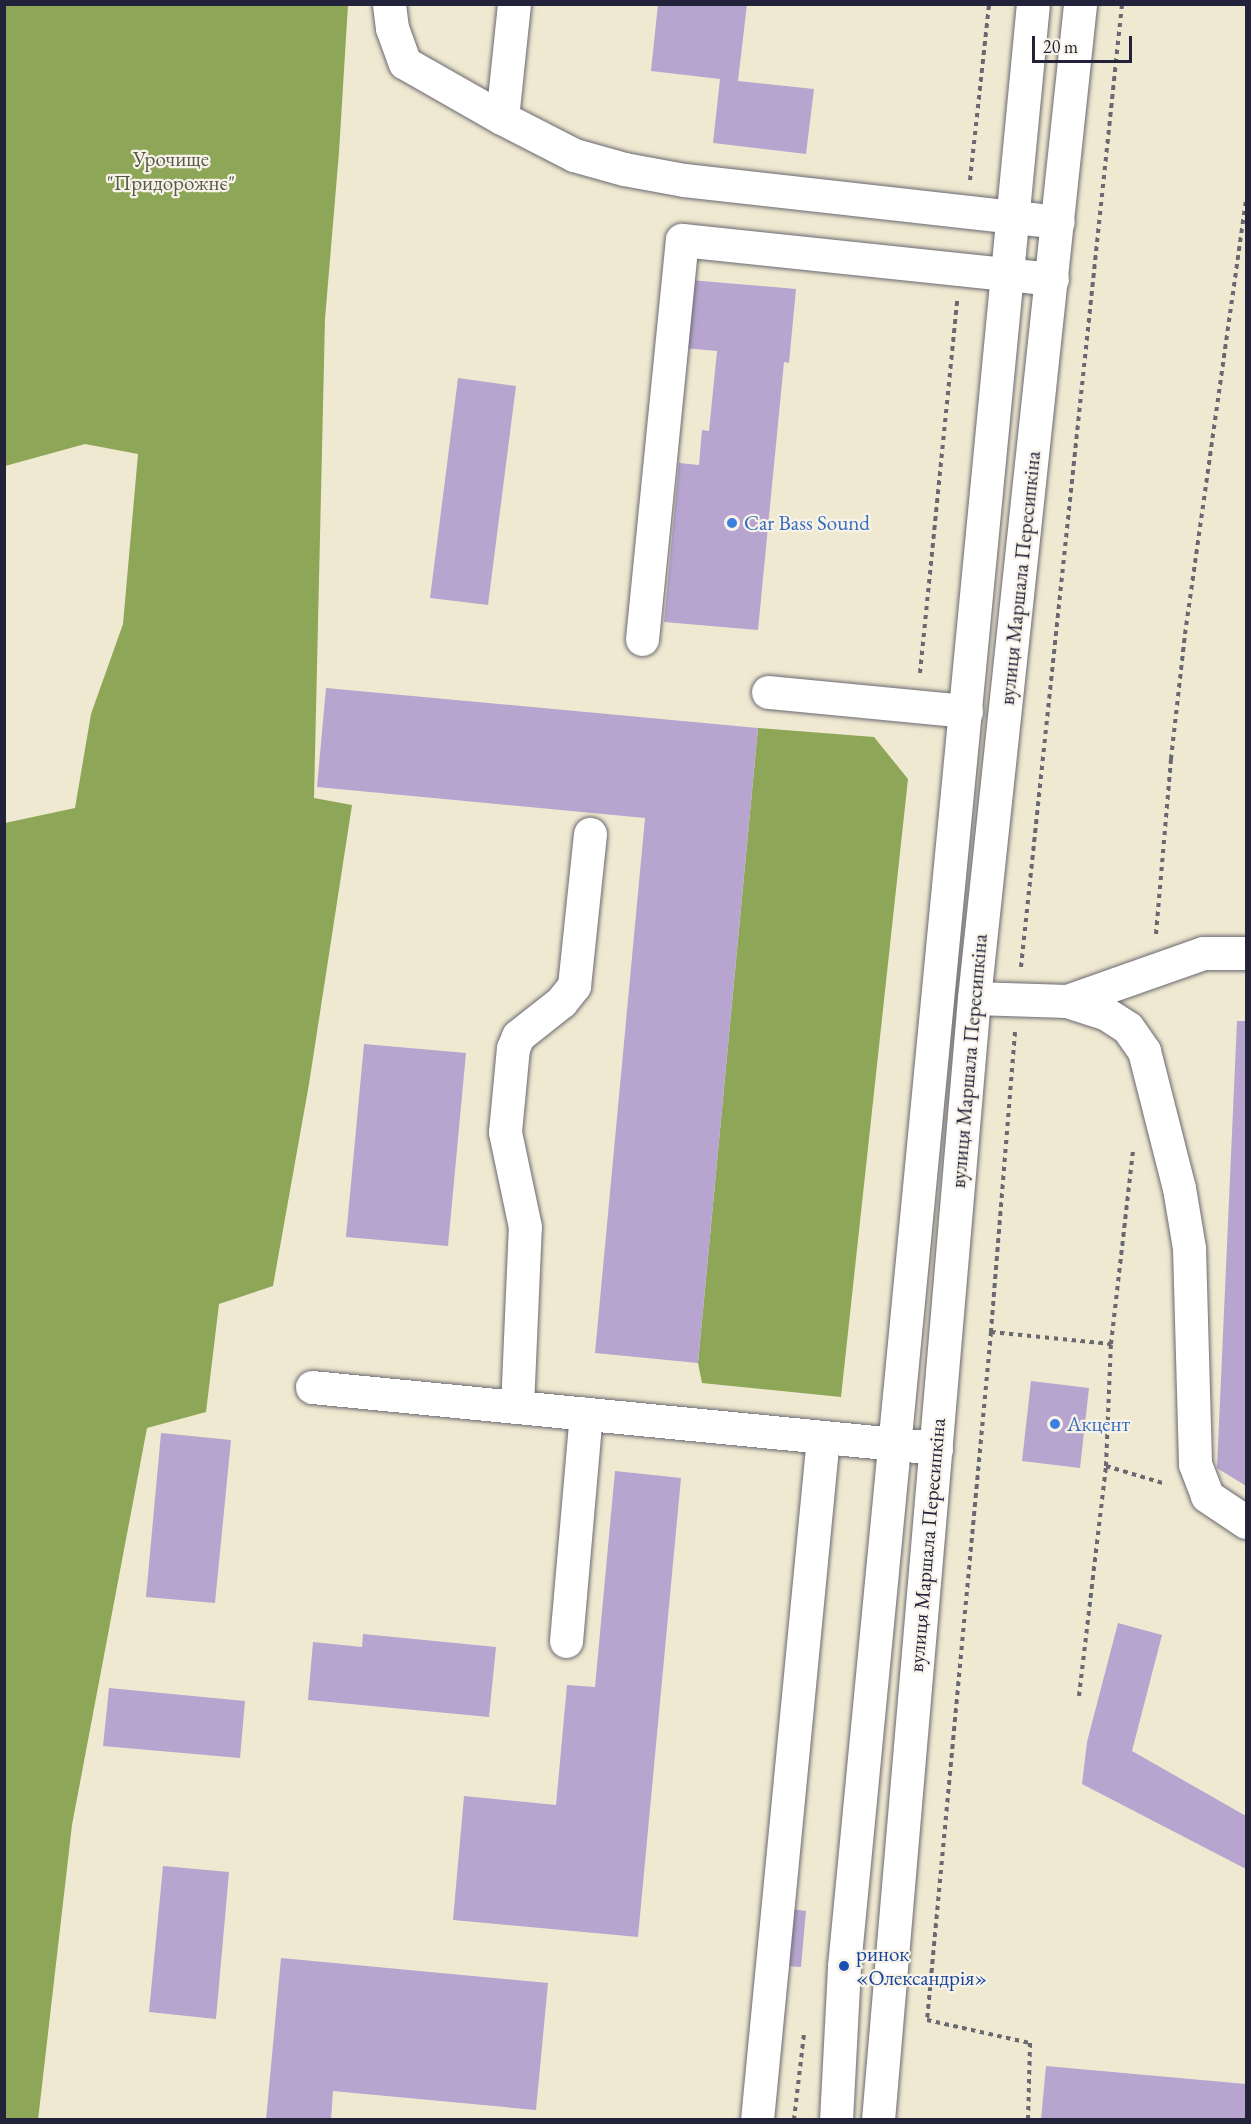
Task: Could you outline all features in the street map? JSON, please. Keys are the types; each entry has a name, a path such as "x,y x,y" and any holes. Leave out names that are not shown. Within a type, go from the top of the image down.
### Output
{"main road":[{"path":"389,4 392,28 405,63 502,118 574,155 624,169 684,180 1058,222"},
{"path":"502,118 514,4"},
{"name":"вулиця Маршала Пересипкіна","path":"836,2120 845,1954 1033,4"},
{"name":"вулиця Маршала Пересипкіна","path":"878,2120 974,998 1080,4"},
{"path":"642,639 681,240 1052,279"},
{"path":"768,692 966,711"},
{"path":"517,1407 525,1227 505,1132 513,1048 518,1036 561,1002 574,987 590,834"},
{"path":"1067,1001 1203,953 1246,953"},
{"path":"974,998 1067,1001 1104,1013 1128,1028 1144,1051 1179,1188 1189,1248 1195,1464 1207,1496 1246,1522"},
{"path":"312,1387 936,1448"},
{"path":"566,1641 586,1414"},
{"path":"757,2120 822,1437"}],"path":[{"path":"966,213 989,4"},
{"path":"1028,2120 1030,2043 927,2020 991,1332 1017,1001 1122,4"},
{"path":"916,706 960,269"},
{"path":"991,1332 1111,1344"},
{"path":"1106,1466 1207,1496"}],"green space":[{"name":"Урочище \"Придорожнє\"","path":"5,4 348,5 325,319 314,798 352,805 309,1084 273,1286 219,1304 206,1412 147,1428 72,1825 38,2120 4,2119 5,823 75,808 91,714 123,624 138,454 85,444 5,466"},
{"path":"758,728 874,737 908,779 841,1397 702,1383 698,1363"}],"building":[{"path":"658,4 747,4 738,81 814,89 806,154 713,143 720,79 651,71"},
{"path":"690,280 796,289 789,363 784,362 758,630 664,622 679,463 699,465 702,430 709,431 717,351 684,348"},
{"path":"458,378 516,386 488,605 430,598"},
{"path":"326,688 758,728 698,1363 595,1353 645,818 317,787"},
{"path":"1237,1021 1246,1021 1246,1486 1217,1468"},
{"path":"364,1044 466,1053 448,1246 346,1237"},
{"name":"Акцент","path":"1031,1381 1089,1388 1080,1468 1022,1461"},
{"path":"161,1433 231,1440 215,1603 146,1597"},
{"path":"615,1471 681,1478 638,1937 453,1920 464,1796 556,1805 567,1685 595,1687"},
{"path":"1118,1623 1162,1635 1132,1751 1246,1816 1246,1869 1082,1784 1087,1742"},
{"path":"363,1634 496,1647 489,1717 308,1700 313,1642 362,1647"},
{"path":"109,1688 245,1701 240,1758 103,1746"},
{"path":"163,1866 229,1872 216,2019 149,2012"},
{"path":"792,1909 806,1911 801,1967 786,1966"},
{"path":"281,1958 548,1983 536,2110 333,2091 331,2120 266,2120"},
{"path":"1046,2066 1246,2084 1246,2120 1041,2120"}],"place":[{"name":"Car Bass Sound","path":"732,523"},
{"name":"Акцент","path":"1055,1424"},
{"name":"ринок «Олександрія»","path":"844,1966"}]}
